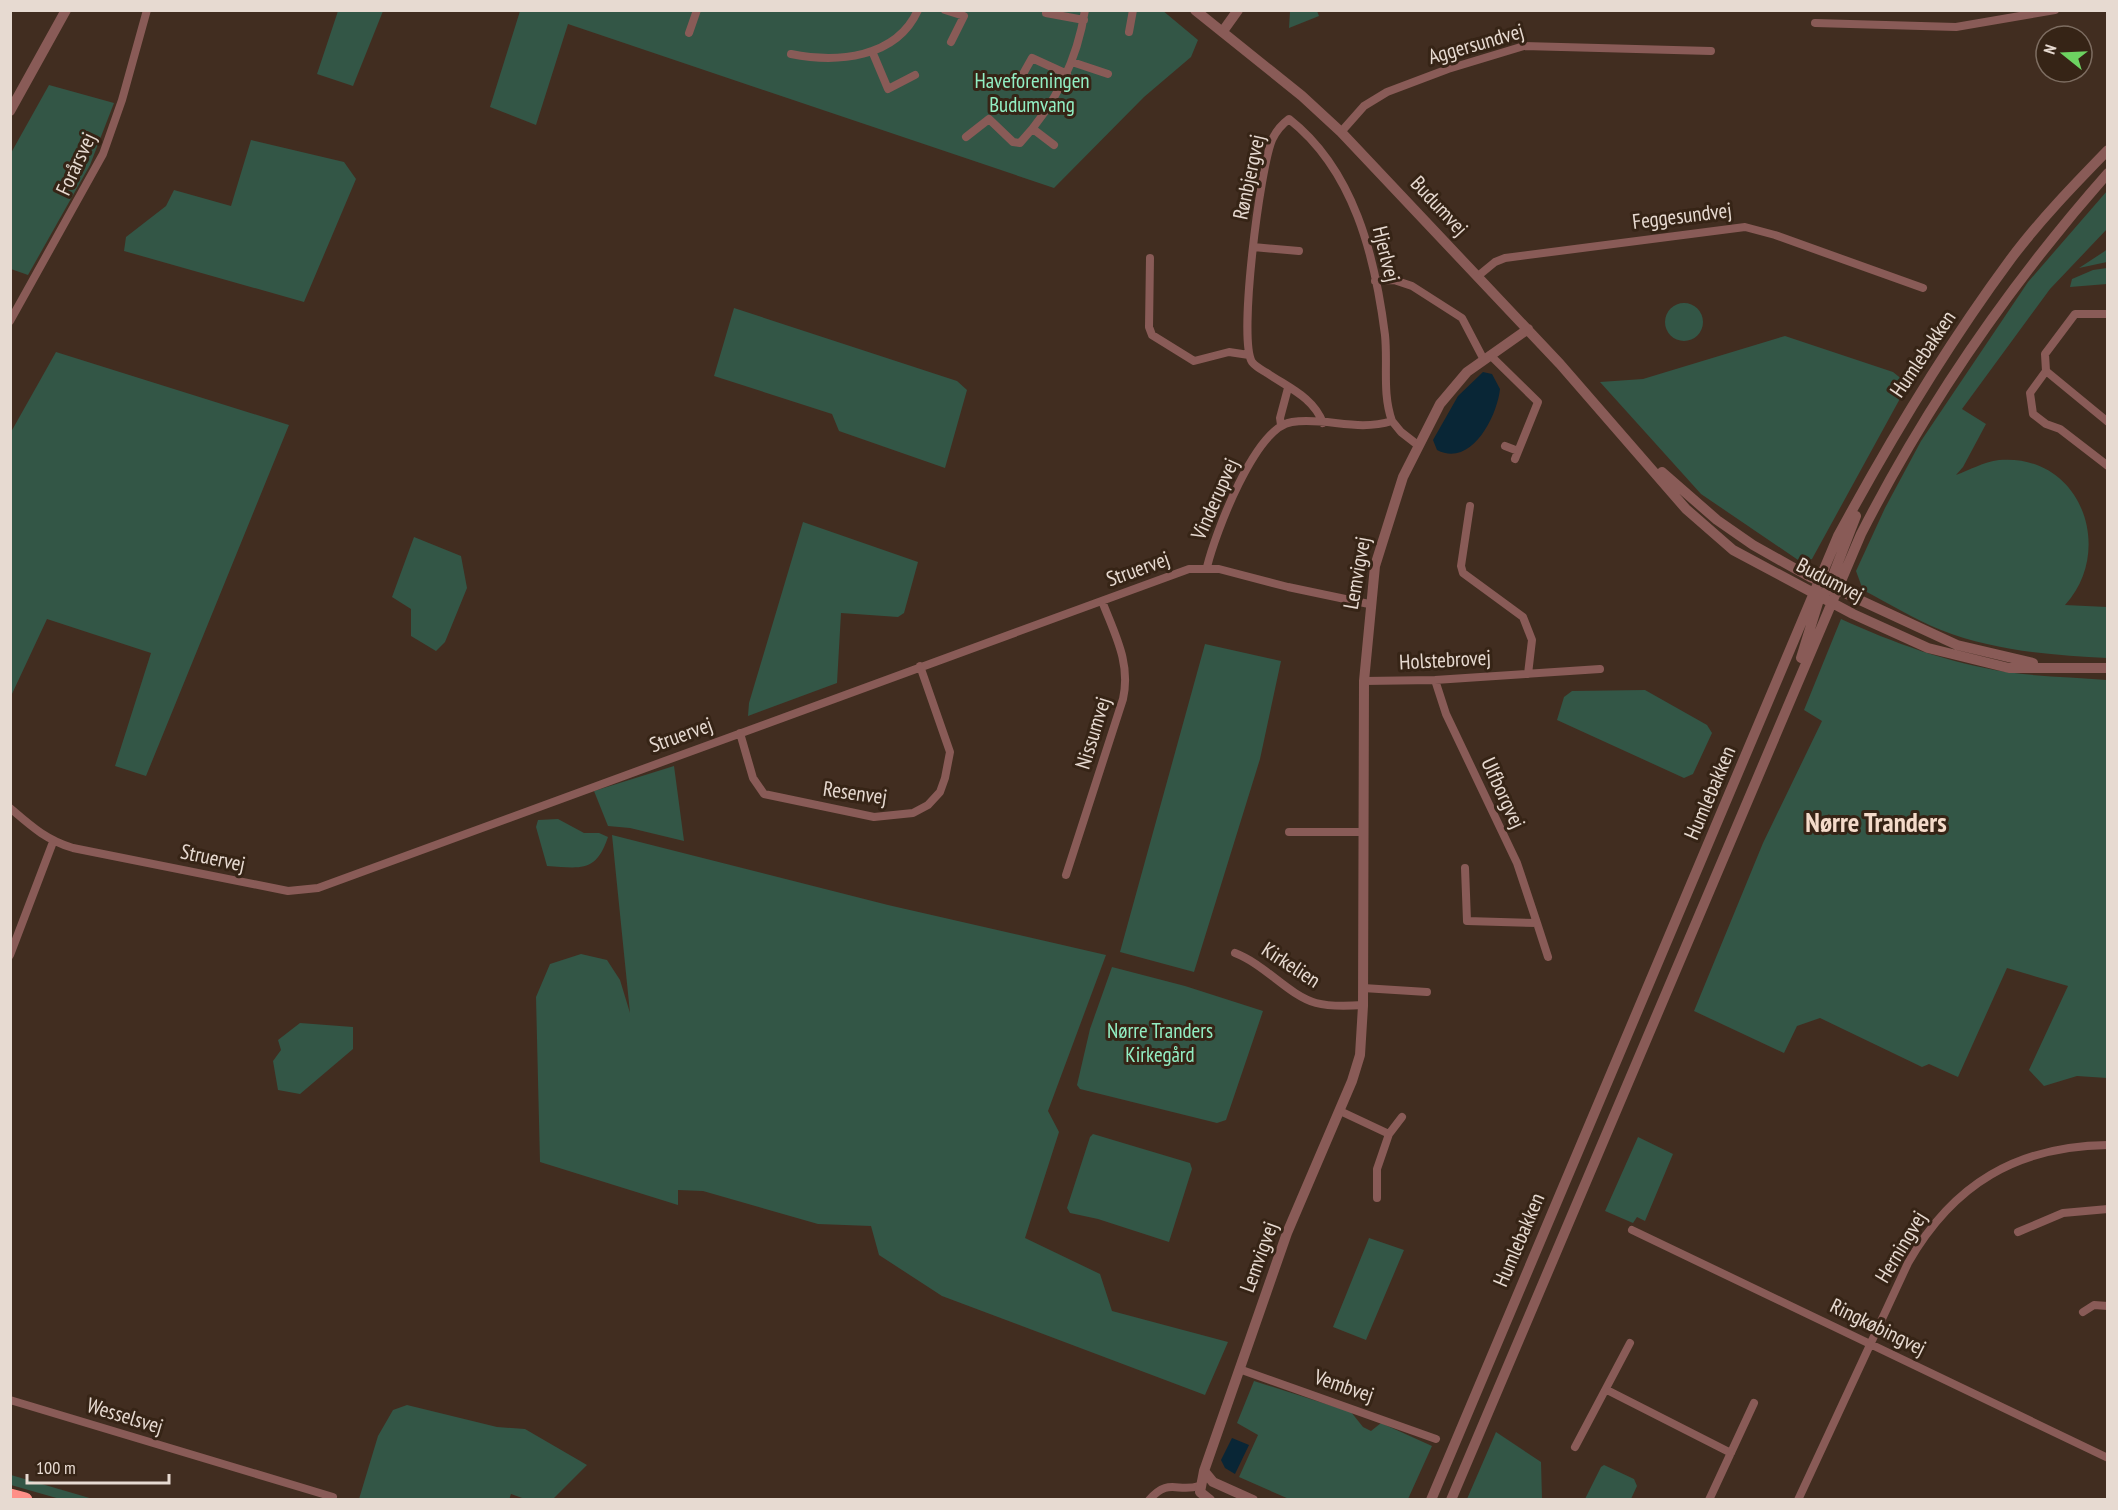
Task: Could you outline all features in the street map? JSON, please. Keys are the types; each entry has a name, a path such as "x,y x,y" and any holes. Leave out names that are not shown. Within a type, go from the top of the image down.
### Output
{"highway":[{"path":"10,1496 25,1500"}],"street":[{"path":"10,111 66,10"},
{"name":"Forårsvej","path":"10,321 103,154 122,100 147,10"},
{"path":"689,33 697,10"},
{"path":"790,54 828,59 850,57 872,51 891,42 904,31 918,10"},
{"path":"945,10 964,16 951,42"},
{"path":"966,137 989,119 1016,144 1033,129 1060,90 1072,62 1084,15 1046,13 1047,10"},
{"path":"1130,32 1132,10"},
{"name":"Budumvej","path":"1195,10 1302,96 1341,132 1528,329 1635,448 1686,509 1733,550 1816,596 1892,633 1936,651 2009,668 2049,666 2108,668"},
{"path":"1223,31 1238,10"},
{"path":"1815,23 1956,27 2055,10"},
{"name":"Aggersundvej","path":"1341,132 1364,106 1388,92 1448,69 1524,46 1711,51"},
{"path":"872,51 888,89 915,75"},
{"path":"1019,81 1032,58 1067,74"},
{"path":"1072,62 1107,74"},
{"name":"Rønbjergvej","path":"1250,355 1248,346 1253,247 1271,142 1278,128 1289,119"},
{"name":"Hjerlvej","path":"1289,119 1311,137 1340,175 1360,225 1375,280 1384,335 1388,408 1392,421"},
{"path":"1033,129 1054,145"},
{"name":"Humlebakken","path":"1451,1500 1831,603 1828,585 1875,469 1927,381 2011,258 2108,150"},
{"name":"Humlebakken","path":"1431,1500 1816,596 1828,585 1937,397 1997,309 2064,223 2108,173"},
{"name":"Feggesundvej","path":"1478,276 1495,262 1505,258 1745,227 1775,235 1923,288"},
{"name":"Rønbjergvej","path":"1253,247 1299,251"},
{"path":"1150,258 1149,327 1152,334 1194,361 1229,352 1250,355 1257,366 1311,401 1323,423"},
{"path":"1375,280 1394,280 1412,286 1462,318 1487,357 1538,402 1517,455 1505,446"},
{"path":"2108,314 2075,314 2045,354 2046,371 2030,393 2033,414 2046,424 2060,429 2108,466"},
{"name":"Lemvigvej","path":"1199,1486 1287,1233 1340,1111 1360,1054 1364,988 1362,832 1364,681 1369,604 1384,532 1403,477 1440,404 1467,372 1528,329"},
{"path":"2046,371 2108,422"},
{"path":"1288,388 1280,418 1281,425 1291,422 1361,427 1392,421 1401,432 1419,446"},
{"name":"Vinderupvej","path":"1207,567 1239,484 1253,457 1272,432 1281,425"},
{"name":"Budumvej","path":"1635,448 1717,520 1753,545 1828,585 1957,645 2049,666"},
{"path":"1470,506 1461,566 1463,573 1523,617 1532,640 1528,674"},
{"name":"Struervej","path":"10,808 40,835 53,842 277,889 318,888 1189,569 1207,567 1369,604"},
{"path":"1782,718 1816,596"},
{"name":"Nissumvej","path":"1066,875 1128,679 1125,663 1102,601"},
{"name":"Resenvej","path":"740,733 753,778 765,794 874,817 913,813 928,805 940,792 950,762 944,732 920,666"},
{"name":"Holstebrovej","path":"1364,681 1435,680 1600,669"},
{"name":"Ulfborgvej","path":"1435,680 1446,714 1516,863 1548,957"},
{"path":"1289,832 1362,832"},
{"path":"10,954 53,842"},
{"path":"1465,868 1467,921 1537,922"},
{"name":"Kirkelien","path":"1235,953 1258,964 1308,1000 1323,1004 1363,1005"},
{"path":"1364,988 1427,992"},
{"path":"1340,1111 1389,1134"},
{"path":"1377,1198 1377,1170 1389,1134 1402,1117"},
{"name":"Herningvej","path":"1798,1500 1908,1263 1923,1236 1942,1213 1970,1188 1993,1172 2024,1158 2060,1149 2108,1145"},
{"path":"2018,1232 2063,1213 2108,1209"},
{"name":"Ringkøbingvej","path":"1632,1230 2108,1458"},
{"path":"2083,1312 2094,1305 2108,1306"},
{"path":"1575,1447 1630,1343"},
{"name":"Vembvej","path":"1239,1369 1436,1439"},
{"path":"1607,1390 1731,1453"},
{"name":"Wesselsvej","path":"10,1400 333,1497"},
{"path":"1709,1500 1754,1403"},
{"path":"1204,1471 1213,1482 1253,1500"},
{"path":"1149,1500 1162,1487 1176,1486 1190,1489 1199,1486 1200,1492 1210,1500"}],"green space":[{"name":"Haveforeningen Budumvang","path":"1162,10 1198,40 1191,57 1144,97 1054,188 568,24 536,125 490,107 520,11"},
{"path":"338,11 383,11 353,86 317,74"},
{"path":"1290,11 1317,11 1319,16 1289,28"},
{"path":"49,85 114,103 90,165 28,275 11,269 11,153"},
{"path":"251,140 344,162 356,179 304,302 124,251 126,237 166,206 174,190 231,206"},
{"path":"2107,191 2107,229 2050,289 1962,409 1986,424 1963,467 1956,475 1993,461 2027,462 2051,472 2069,488 2082,509 2088,533 2088,558 2080,582 2065,605 2107,607 2107,658 2023,651 1981,643 1941,630 1863,590 1856,571 1885,508 1921,441 2028,282"},
{"path":"2107,249 2107,262 2079,268 2105,251"},
{"path":"2107,268 2107,284 2070,287 2072,279 2093,270"},
{"path":"1684,303 1697,309 1703,322 1697,335 1684,341 1671,335 1665,322 1671,309"},
{"path":"734,308 957,381 967,390 945,468 839,431 832,414 714,376"},
{"path":"1785,336 1893,372 1908,384 1812,559 1801,562 1701,494 1600,382 1643,379"},
{"path":"56,352 289,425 146,776 115,766 151,653 47,619 11,696 11,432"},
{"path":"803,522 918,562 904,613 898,617 841,613 837,683 748,716 749,703"},
{"path":"414,537 461,556 467,588 445,642 436,651 411,636 411,609 392,597"},
{"path":"1841,619 1901,644 1943,658 1985,668 2019,674 2107,680 2107,1078 2077,1076 2044,1086 2029,1070 2068,986 2007,968 1958,1077 1929,1064 1922,1067 1820,1018 1797,1026 1784,1053 1694,1011 1763,843 1822,721 1804,710"},
{"path":"1205,644 1281,661 1260,759 1194,972 1120,952"},
{"path":"1645,690 1707,725 1712,733 1693,774 1684,778 1557,720 1564,697 1572,691"},
{"path":"674,766 684,841 630,828 608,826 594,791"},
{"path":"558,819 584,833 599,833 608,837 603,849 592,863 578,867 547,866 536,827 538,820"},
{"path":"612,835 888,905 1106,955 1048,1111 1059,1132 1025,1238 1100,1274 1112,1311 1228,1342 1205,1395 942,1296 879,1255 871,1226 818,1224 703,1191 678,1190 678,1205 540,1162 536,997 550,964 581,954 607,960 620,980 630,1013"},
{"name":"Nørre Tranders Kirkegård","path":"1112,967 1185,986 1263,1011 1226,1120 1217,1123 1080,1089 1077,1085 1090,1029"},
{"path":"300,1023 353,1027 353,1049 300,1094 278,1090 273,1061 281,1050 278,1040"},
{"path":"1093,1134 1190,1163 1192,1169 1169,1242 1098,1219 1070,1213 1067,1208 1090,1137"},
{"path":"1638,1137 1673,1154 1645,1221 1637,1217 1633,1223 1605,1211"},
{"path":"1369,1238 1404,1250 1366,1340 1333,1327"},
{"path":"1254,1381 1351,1412 1363,1427 1371,1431 1381,1423 1432,1446 1408,1499 1289,1499 1239,1477 1258,1435 1237,1423"},
{"path":"407,1405 497,1427 525,1429 587,1465 553,1499 525,1499 511,1494 509,1500 359,1499 378,1436 393,1410"},
{"path":"1496,1432 1541,1462 1542,1499 1467,1499"},
{"path":"1604,1465 1634,1479 1637,1486 1631,1499 1585,1499"},
{"path":"11,1475 93,1499 60,1499 11,1485"}],"water":[{"path":"1483,372 1492,374 1500,389 1494,413 1488,425 1471,446 1461,452 1449,454 1437,450 1433,440 1458,396"},
{"path":"1232,1438 1249,1445 1235,1474 1225,1468 1221,1460"}],"district":[{"name":"Nørre Tranders","path":"1876,823"}]}
